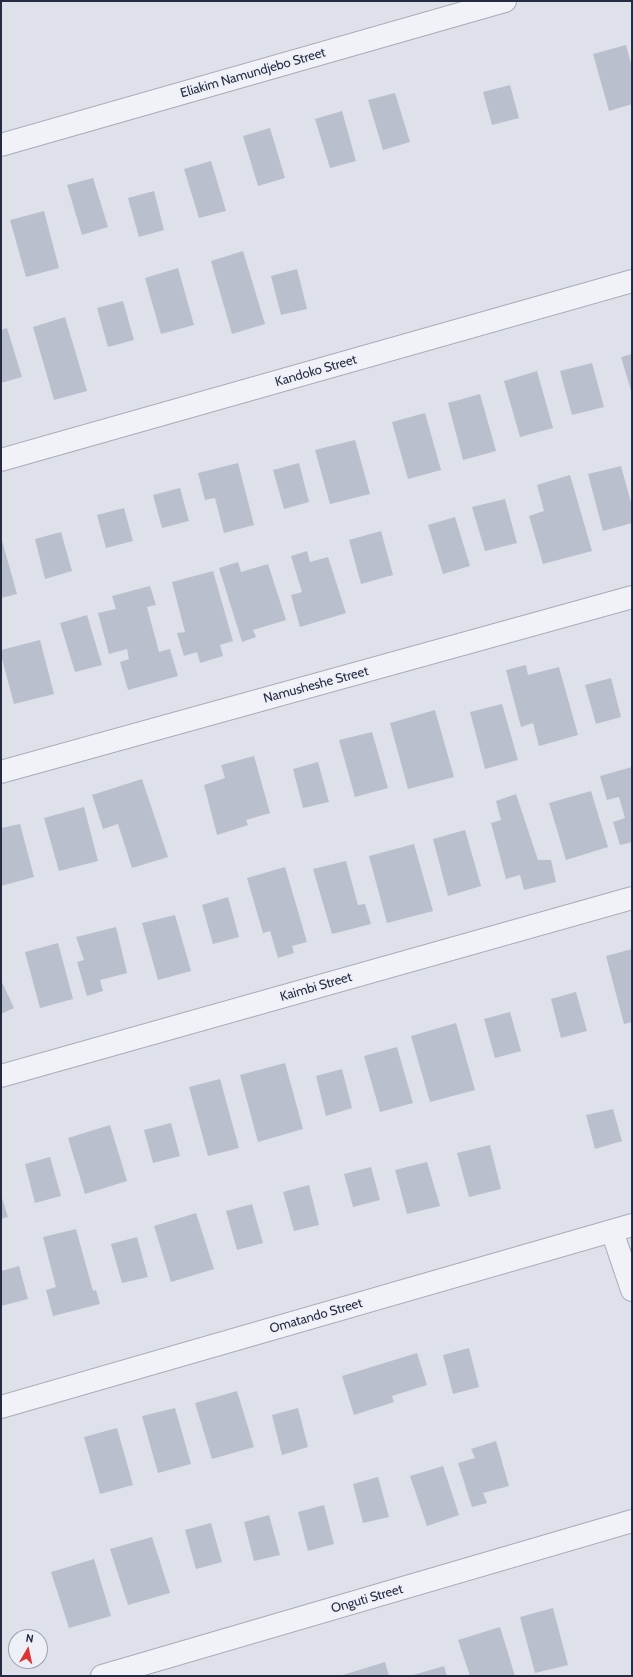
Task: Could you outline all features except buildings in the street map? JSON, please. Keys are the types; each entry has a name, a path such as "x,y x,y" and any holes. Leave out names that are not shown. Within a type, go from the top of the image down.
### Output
{"street":[{"name":"Eliakim Namundjebo Street","path":"1,145 505,1"},
{"name":"Kandoko Street","path":"1,460 632,282"},
{"name":"Namusheshe Street","path":"1,772 632,597"},
{"name":"Kaimbi Street","path":"1,1076 632,898"},
{"path":"622,1228 632,1290"},
{"name":"Omatando Street","path":"1,1407 622,1228"},
{"name":"Onguti Street","path":"102,1676 632,1521"}]}
